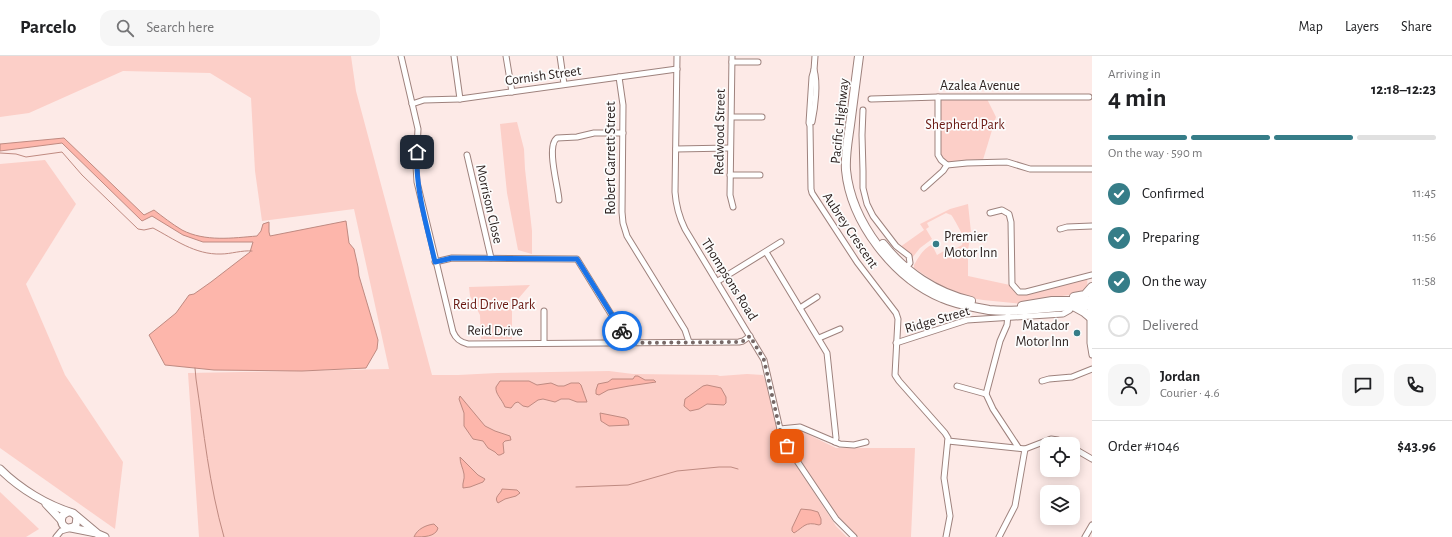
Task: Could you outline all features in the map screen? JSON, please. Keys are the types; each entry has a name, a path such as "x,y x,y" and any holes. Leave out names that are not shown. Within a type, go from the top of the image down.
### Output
{"highway":[{"name":"Pacific Highway","path":"859,56 846,146 846,169 847,181 853,201 865,226 889,259 929,291 948,300 977,308 1010,312"},
{"name":"Pacific Highway","path":"864,56 851,149 850,162 852,182 860,207 872,228 904,270"},
{"path":"1010,312 1055,299 1081,297 1085,295 1092,286"},
{"path":"1052,301 1091,304"},
{"path":"1010,312 1074,308 1091,304"},
{"path":"1074,308 1084,312 1091,321"}],"main road":[{"path":"0,469 27,490 44,501 73,513 76,517 102,535"},
{"path":"44,501 67,529 102,535"},
{"path":"61,522 63,515 68,512"},
{"path":"67,529 77,523 76,517"}],"street":[{"name":"Reid Drive","path":"401,56 418,129 416,166 417,182 435,262 455,337 468,344 739,342 750,336"},
{"path":"454,56 460,99"},
{"path":"506,56 512,92"},
{"path":"560,56 564,84"},
{"name":"Thompsons Road","path":"677,56 675,192 678,212 685,229 718,281 764,360 780,430 787,446 832,514 844,529 854,537"},
{"name":"Redwood Street","path":"732,56 730,195 733,207"},
{"name":"Aubrey Crescent","path":"815,56 815,105 810,126 810,185 812,193 857,262 896,314 898,319 896,343"},
{"path":"732,62 758,62"},
{"name":"Cornish Street","path":"412,104 424,100 460,99 677,69"},
{"name":"Robert Garrett Street","path":"619,77 623,105 622,212 625,230 633,246 685,330 689,342"},
{"path":"938,97 938,155 940,160 946,165 1008,162 1030,169 1092,169"},
{"name":"Azalea Avenue","path":"872,99 938,97 1091,97"},
{"path":"863,110 862,131 865,198 871,213 880,225 896,246 909,256 910,261 904,270"},
{"path":"732,117 762,117"},
{"path":"559,200 559,190 554,164 553,144 555,140 558,138 577,137 594,133 622,133"},
{"path":"676,149 730,148"},
{"name":"Morrison Close","path":"467,155 490,258"},
{"path":"924,188 943,171 946,165"},
{"path":"730,175 760,175"},
{"path":"990,213 1002,210 1009,214 1011,222 1012,284 1019,292 1026,292 1092,275"},
{"path":"1060,229 1067,227 1092,226"},
{"path":"718,281 781,242"},
{"path":"766,252 827,353 836,438 835,442"},
{"path":"435,262 452,258 577,259 623,333 627,343"},
{"path":"1092,286 1090,343 1092,356"},
{"path":"800,308 817,297"},
{"path":"544,311 544,343"},
{"path":"1010,312 986,388 986,394 993,409 1018,447"},
{"name":"Ridge Street","path":"896,343 961,322 1010,312"},
{"path":"819,338 825,334 840,329"},
{"path":"896,343 895,375 945,433 948,441 944,478 950,516 946,537"},
{"path":"1042,381 1049,378 1072,377 1092,369"},
{"path":"957,386 986,394"},
{"path":"780,430 800,427 840,444 854,445 866,442"},
{"path":"948,441 1018,447 1025,449 1040,443"},
{"path":"999,537 1015,506 1025,449"},
{"path":"1080,452 1092,459"},
{"path":"1085,537 1092,525"},
{"path":"56,537 67,529"}],"green space":[{"path":"0,56 351,56 356,91 432,375 609,371 633,374 720,376 747,374 763,375 781,442 836,526 847,537 199,537 188,373 389,369 354,209 262,221 255,171 251,98 210,73 123,71 29,113 0,117"},
{"name":"Shepherd Park","path":"938,97 986,97 996,117 982,163 947,165 941,160"},
{"path":"517,122 524,149 532,231 532,254 518,250 507,193 500,124"},
{"path":"45,160 76,204 26,284 65,375 123,462 115,529 0,448 0,164"},
{"path":"968,204 971,232 968,250 968,276 1010,285 1014,291 1023,294 1033,293 1087,278 1087,286 1083,293 1023,304 983,300 959,296 914,268 918,258 933,244 937,255 944,251 946,254 962,245 964,238 953,217 946,213 927,223 929,227 926,229 932,239 920,248 912,258 900,247 924,230 920,224 950,209"},
{"name":"Reid Drive Park","path":"530,285 512,306 512,339 481,339 480,315 470,296 469,287"},
{"path":"795,430 801,431 836,448 915,448 911,537 859,537 851,531 831,509 788,443 784,433"},
{"path":"0,492 39,529 26,537 0,537"}],"shaded area":[{"path":"64,138 144,215 154,210 178,228 191,234 210,238 257,236 261,231 263,224 269,222 270,236 346,221 349,243 354,249 359,276 378,340 377,349 366,368 302,371 214,370 165,365 149,335 176,313 189,295 194,294 250,252 253,242 203,242 183,235 152,216 142,221 62,143 0,151 0,144"},
{"path":"635,376 645,380 654,380 656,382 608,390 599,395 596,394 598,384 608,382 612,379 633,379"},
{"path":"500,381 529,381 537,385 551,383 558,386 579,383 587,402 561,399 555,402 543,399 538,400 528,407 523,406 518,402 511,408 505,407 496,390 496,387"},
{"path":"707,385 721,388 726,397 726,403 724,405 707,404 699,409 690,411 684,406 685,399 703,386"},
{"path":"460,396 485,426 510,436 511,440 503,443 504,453 498,455 488,448 483,441 473,439 464,426 464,413 459,399"},
{"path":"600,413 625,418 628,420 629,425 609,426 601,421"},
{"path":"460,457 478,475 485,479 483,482 463,488 464,472 460,462"},
{"path":"502,489 517,490 520,493 498,503 496,499"},
{"path":"801,509 818,512 821,519 821,524 808,524 794,533 792,528"},
{"path":"434,524 438,528 432,535 414,537 422,528"}],"waterway":[{"path":"0,153 16,154 26,157 62,152 82,175 138,229 144,230 153,228 185,246 211,254 252,251"},
{"path":"195,368 204,439 214,498 224,537"},
{"path":"576,487 628,485 677,471 719,467 731,467 738,469"}],"way so far":[{"path":"622,331 627,343 739,342 750,336 760,350 764,360 780,430 787,446"}],"place":[{"name":"Premier Motor Inn","path":"936,244"},
{"name":"Matador Motor Inn","path":"1077,333"}],"route":[{"path":"417,152 417,182 435,262 452,258 577,259 582,264 622,331"}]}
